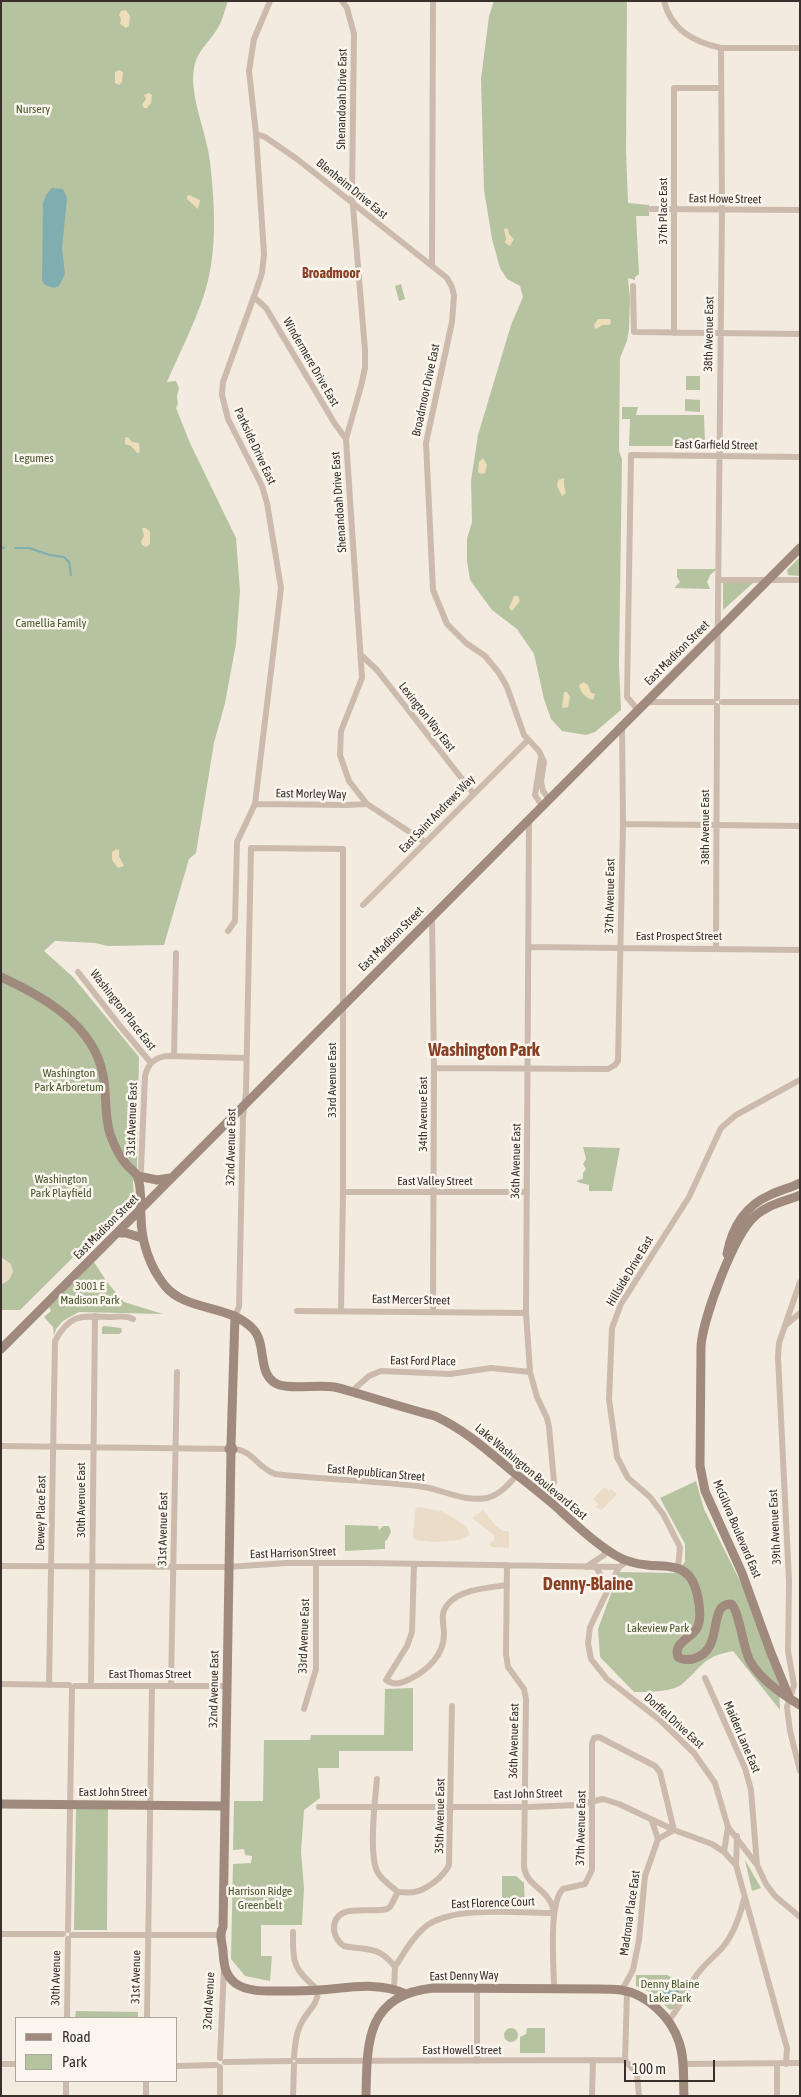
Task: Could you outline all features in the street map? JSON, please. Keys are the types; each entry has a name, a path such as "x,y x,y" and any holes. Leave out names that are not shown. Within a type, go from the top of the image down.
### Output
{"main road":[{"name":"East Madison Street","path":"1,1349 800,548"},
{"path":"1,977 32,992 60,1012 91,1041 103,1072 110,1135 121,1157 138,1176 157,1180 170,1178"},
{"name":"Lake Washington Boulevard East","path":"138,1176 142,1238 153,1266 166,1286 173,1293 192,1303 224,1311 251,1326 257,1333 265,1370 277,1384 291,1387 329,1386 435,1416 468,1434 605,1548 628,1561 648,1566 678,1568"},
{"name":"McGilvra Boulevard East","path":"790,1699 770,1653 742,1573 705,1491 700,1466 702,1340 723,1273 730,1238 741,1218 764,1197 800,1183"},
{"name":"McGilvra Boulevard East","path":"723,1273 748,1222 770,1205 800,1196"},
{"path":"117,1233 126,1233 142,1238"},
{"name":"32nd Avenue East","path":"221,1931 234,1316"},
{"path":"678,1568 692,1580 701,1616 698,1627 678,1646 676,1652 678,1657 682,1660 689,1660 707,1651 713,1638 720,1609 725,1604 731,1604 736,1608 740,1630 751,1663 758,1672 800,1705"},
{"name":"East John Street","path":"1,1804 225,1806"},
{"name":"32nd Avenue","path":"221,1931 226,1935 223,1945 224,1967"},
{"path":"224,1967 237,1984 264,1992 355,1987 394,1989 406,1994"},
{"name":"East Denny Way","path":"406,1994 433,1988 554,1988 625,1991"},
{"path":"625,1991 651,2003 668,2021 679,2041 683,2064 684,2096"},
{"path":"366,2096 369,2038 376,2022 392,2003 406,1994"}],"street":[{"name":"Parkside Drive East","path":"228,931 234,921 237,842 255,804 281,580 267,503 262,486 228,419 222,395 226,370 262,273 264,254 256,134 250,80 251,52 254,39 270,1"},
{"name":"Shenandoah Drive East","path":"342,1 347,8 354,34 353,204 365,359 361,386 346,439 362,678 344,722 340,749 345,775 367,804 425,842"},
{"path":"664,1 672,20 681,31 694,40 721,48 800,48"},
{"path":"432,266 434,3"},
{"name":"38th Avenue East","path":"716,947 722,210 721,48"},
{"name":"37th Place East","path":"674,332 674,88 722,88"},
{"name":"Blenheim Drive East","path":"256,134 265,137 297,159 432,266"},
{"name":"East Howe Street","path":"650,209 800,210"},
{"name":"Broadmoor Drive East","path":"432,266 447,278 454,296 452,322 426,443 433,590 447,624 460,638 484,656 499,673 507,687 521,728 528,740 539,751 541,757 535,795 545,803"},
{"path":"633,286 634,332 800,334"},
{"name":"Windermere Drive East","path":"254,297 266,308 335,424 346,439"},
{"name":"East Garfield Street","path":"638,710 628,697 631,455 800,456"},
{"path":"718,580 800,580"},
{"name":"Lexington Way East","path":"362,656 377,670 473,793"},
{"path":"646,702 800,702"},
{"name":"37th Avenue East","path":"528,1069 608,1069 615,1065 620,1051 623,824 622,726"},
{"name":"East Saint Andrews Way","path":"363,905 528,740"},
{"name":"East Morley Way","path":"255,804 346,806 367,804"},
{"name":"36th Avenue East","path":"529,819 526,1313 530,1372 537,1397 549,1427 554,1482 546,1498"},
{"path":"623,824 800,826"},
{"name":"32nd Avenue East","path":"234,1316 239,1307 250,848 343,849"},
{"name":"33rd Avenue East","path":"341,1311 343,849"},
{"name":"34th Avenue East","path":"432,916 434,1068 433,1312"},
{"name":"East Prospect Street","path":"529,947 716,947 800,950"},
{"path":"174,1056 176,953"},
{"name":"Washington Place East","path":"78,972 151,1063"},
{"path":"151,1063 161,1056 246,1058"},
{"name":"31st Avenue East","path":"138,1176 141,1170 145,1076 151,1063"},
{"path":"434,1068 528,1069"},
{"name":"Hillside Drive East","path":"678,1568 680,1547 664,1514 650,1497 628,1478 617,1457 610,1399 612,1328 621,1304 689,1197 721,1128 736,1115 799,1082"},
{"name":"East Valley Street","path":"343,1192 527,1192"},
{"name":"39th Avenue East","path":"800,1282 779,1343 778,1357 789,1573 788,1646 794,1685 787,1707 800,1771"},
{"name":"East Mercer Street","path":"296,1311 526,1313"},
{"path":"785,1326 800,1313"},
{"path":"95,1316 133,1319"},
{"name":"Dewey Place East","path":"49,1685 55,1341 60,1331 77,1317 95,1316"},
{"name":"30th Avenue East","path":"91,1685 95,1316"},
{"name":"East Ford Place","path":"351,1392 369,1376 382,1372 457,1374 491,1368 530,1372"},
{"name":"31st Avenue East","path":"172,1686 177,1372"},
{"name":"East Republican Street","path":"1,1446 231,1449 246,1452 260,1467 274,1474 423,1487 456,1497 471,1499 490,1497 499,1493 517,1475"},
{"path":"586,1566 604,1555 605,1548"},
{"path":"608,1588 619,1567 628,1561"},
{"name":"33rd Avenue East","path":"304,1709 316,1669 316,1563"},
{"name":"East Harrison Street","path":"1,1566 174,1568 316,1563 619,1567"},
{"path":"414,1564 412,1632 407,1646 386,1680 398,1684 418,1675 429,1667 441,1650 444,1637 443,1613 449,1602 465,1593 507,1585"},
{"name":"36th Avenue East","path":"507,1565 506,1654 508,1667 524,1689 526,1699 525,1874 551,1899 554,1912"},
{"path":"596,1567 608,1588"},
{"name":"Dorffel Drive East","path":"608,1588 595,1613 589,1633 590,1654 599,1670 666,1725 694,1753 715,1783 728,1827 724,1852"},
{"name":"Maiden Lane East","path":"705,1678 745,1768 751,1793 757,1865"},
{"name":"East Thomas Street","path":"1,1684 72,1687 91,1685 226,1686"},
{"path":"148,1936 152,1686"},
{"path":"68,1935 72,1687"},
{"name":"35th Avenue East","path":"398,1892 421,1890 448,1868 450,1860 452,1706"},
{"name":"37th Avenue East","path":"554,1988 554,1912 560,1892 567,1887 582,1885 591,1875 592,1743 594,1738 599,1737 655,1766 660,1772 674,1830"},
{"path":"377,1779 374,1806 375,1867 380,1876 398,1892 387,1909 348,1911 339,1916 334,1923 336,1937 344,1946 368,1948 382,1953 395,1967 394,1989"},
{"name":"East John Street","path":"319,1807 524,1807 577,1805 607,1799 674,1830 712,1844 724,1852"},
{"path":"652,1820 658,1839 674,1830"},
{"name":"Dorffel Drive East","path":"728,1827 737,1836"},
{"path":"737,1836 757,1865 774,1896 800,1916"},
{"path":"737,1836 736,1865 787,2048 786,2064"},
{"name":"Madrona Place East","path":"625,1991 633,1970 639,1940 645,1876 658,1839"},
{"path":"724,1852 736,1865"},
{"path":"668,2021 678,2010 696,1975 723,1947 730,1936 741,1913 745,1896"},
{"name":"East Florence Court","path":"395,1967 418,1934 431,1923 446,1916 463,1913 554,1912"},
{"path":"1,1934 148,1936 221,1931"},
{"path":"293,1932 293,1959 296,1967 301,1975 318,1990 315,2005 301,2023 296,2042 293,2096"},
{"name":"30th Avenue","path":"67,2017 68,1935"},
{"name":"31st Avenue","path":"147,2017 148,1936"},
{"name":"32nd Avenue","path":"220,2096 224,1967"},
{"path":"476,2061 477,1988"},
{"path":"625,1991 625,2060 637,2074 638,2096"},
{"path":"592,2096 593,2060"},
{"name":"East Howell Street","path":"178,2066 294,2061 625,2060"},
{"path":"683,2064 800,2063"},
{"path":"1,2064 15,2064"},
{"path":"777,2064 777,2096"},
{"path":"66,2082 66,2096"},
{"path":"146,2082 146,2096"}],"green space":[{"path":"1,1 228,1 219,26 198,56 193,79 196,103 208,151 212,178 214,230 211,265 208,282 199,309 167,382 176,381 179,388 176,408 190,443 236,538 240,591 236,644 225,703 214,743 196,853 189,859 164,945 108,946 95,943 55,941 44,951 73,977 139,1057 137,1170 133,1182 134,1197 20,1310 1,1310"},
{"path":"494,1 627,1 626,150 628,203 649,205 649,216 636,216 639,274 635,277 635,280 628,278 630,299 629,329 627,341 620,358 619,451 622,459 619,664 621,710 595,732 586,735 562,731 551,719 544,699 534,654 517,629 492,610 470,580 467,561 467,539 472,522 471,481 478,435 511,325 523,297 520,286 507,279 500,268 492,239 484,190 481,79 489,16"},
{"path":"401,284 405,299 399,301 395,286"},
{"path":"686,376 700,376 700,390 686,390"},
{"path":"685,399 700,400 700,412 685,411"},
{"path":"622,407 638,407 636,415 704,415 705,443 699,446 629,446 630,419 622,419"},
{"path":"800,557 800,576 788,575 787,570"},
{"path":"677,569 717,569 710,575 707,582 710,589 674,588 680,582 677,577"},
{"path":"723,583 753,583 723,610"},
{"path":"583,1147 620,1148 612,1191 589,1191 589,1185 577,1182 583,1179 583,1173 586,1169 583,1164 586,1159"},
{"name":"3001 E Madison Park","path":"94,1262 107,1282 124,1302 163,1314 79,1312 63,1321 56,1329 54,1336 53,1327 44,1317 51,1311 49,1307"},
{"path":"102,1327 121,1328 122,1332 119,1334 102,1334"},
{"name":"Lakeview Park","path":"696,1481 704,1509 744,1589 779,1685 780,1710 733,1651 714,1656 681,1685 652,1692 634,1692 600,1657 598,1629 619,1572 674,1573 685,1562 685,1544 660,1498"},
{"path":"345,1525 378,1526 379,1530 383,1526 389,1526 391,1532 385,1541 385,1549 345,1551"},
{"name":"Harrison Ridge Greenbelt","path":"413,1688 413,1751 339,1751 339,1768 318,1768 320,1798 304,1810 301,1852 304,1888 302,1925 261,1925 261,1956 272,1956 270,1981 245,1976 231,1959 233,1864 251,1863 252,1856 245,1855 244,1849 233,1850 234,1801 263,1801 264,1740 310,1740 311,1735 384,1735 385,1689"},
{"path":"76,1808 108,1809 107,1930 74,1930"},
{"path":"745,1860 761,1888 752,1891"},
{"path":"502,1876 516,1876 524,1883 525,1907 502,1907"},
{"name":"Denny Blaine Lake Park","path":"636,1975 667,1975 687,1986 679,2007 670,2010 650,1992 636,1986"},
{"path":"76,2011 138,2012 138,2017 75,2017"},
{"path":"511,2028 516,2030 518,2035 516,2040 511,2042 506,2040 504,2035 506,2030"},
{"path":"527,2028 545,2028 545,2053 520,2053 520,2037 526,2034"}],"sand":[{"path":"126,10 130,16 129,26 126,28 120,24 121,19 119,15 121,11"},
{"path":"119,70 123,72 122,82 119,85 115,83 115,72"},
{"path":"149,93 152,95 151,103 147,108 144,108 142,105 146,99 144,95"},
{"path":"189,195 200,200 198,209 187,199"},
{"path":"505,228 508,229 509,234 514,239 510,246 505,243"},
{"path":"598,319 610,319 611,323 595,329 594,325"},
{"path":"128,437 132,442 139,443 140,452 137,453 131,446 125,444 125,438"},
{"path":"483,458 487,465 485,473 481,474 478,472 479,462"},
{"path":"564,478 566,493 562,496 557,486 558,480"},
{"path":"142,528 146,528 150,532 150,544 146,547 142,545 141,541 144,536"},
{"path":"514,596 518,596 520,601 512,611 509,608"},
{"path":"584,682 588,685 591,693 595,694 593,700 581,691 579,685"},
{"path":"564,692 567,692 570,697 568,707 562,708"},
{"path":"117,849 124,866 118,868 112,860 112,852"}],"shaded area":[{"path":"1,1257 11,1264 13,1272 9,1280 1,1285"},
{"path":"604,1487 609,1491 611,1489 617,1494 602,1510 595,1507 598,1504 593,1499"},
{"path":"417,1507 441,1511 466,1526 470,1535 460,1540 434,1542 416,1540 413,1537"},
{"path":"483,1510 496,1526 503,1531 509,1531 509,1548 492,1547 489,1544 494,1540 494,1535 472,1518"}],"water":[{"path":"52,188 63,189 67,198 62,248 65,274 59,286 54,288 45,285 42,281 43,203 46,195"},
{"path":"669,1981 676,1984 679,1991 676,1998 669,2001 662,1998 659,1991 662,1984"}],"waterway":[{"path":"15,548 29,548 50,555 64,557 69,562 71,575"}],"district":[{"name":"Broadmoor","path":"331,274"},
{"name":"Washington Park","path":"484,1050"},
{"name":"Denny-Blaine","path":"588,1584"}],"park label":[{"name":"Nursery","path":"33,109"},
{"name":"Legumes","path":"34,458"},
{"name":"Camellia Family","path":"51,623"},
{"name":"Washington Park Arboretum","path":"69,1080"},
{"name":"Washington Park Playfield","path":"61,1186"}]}
